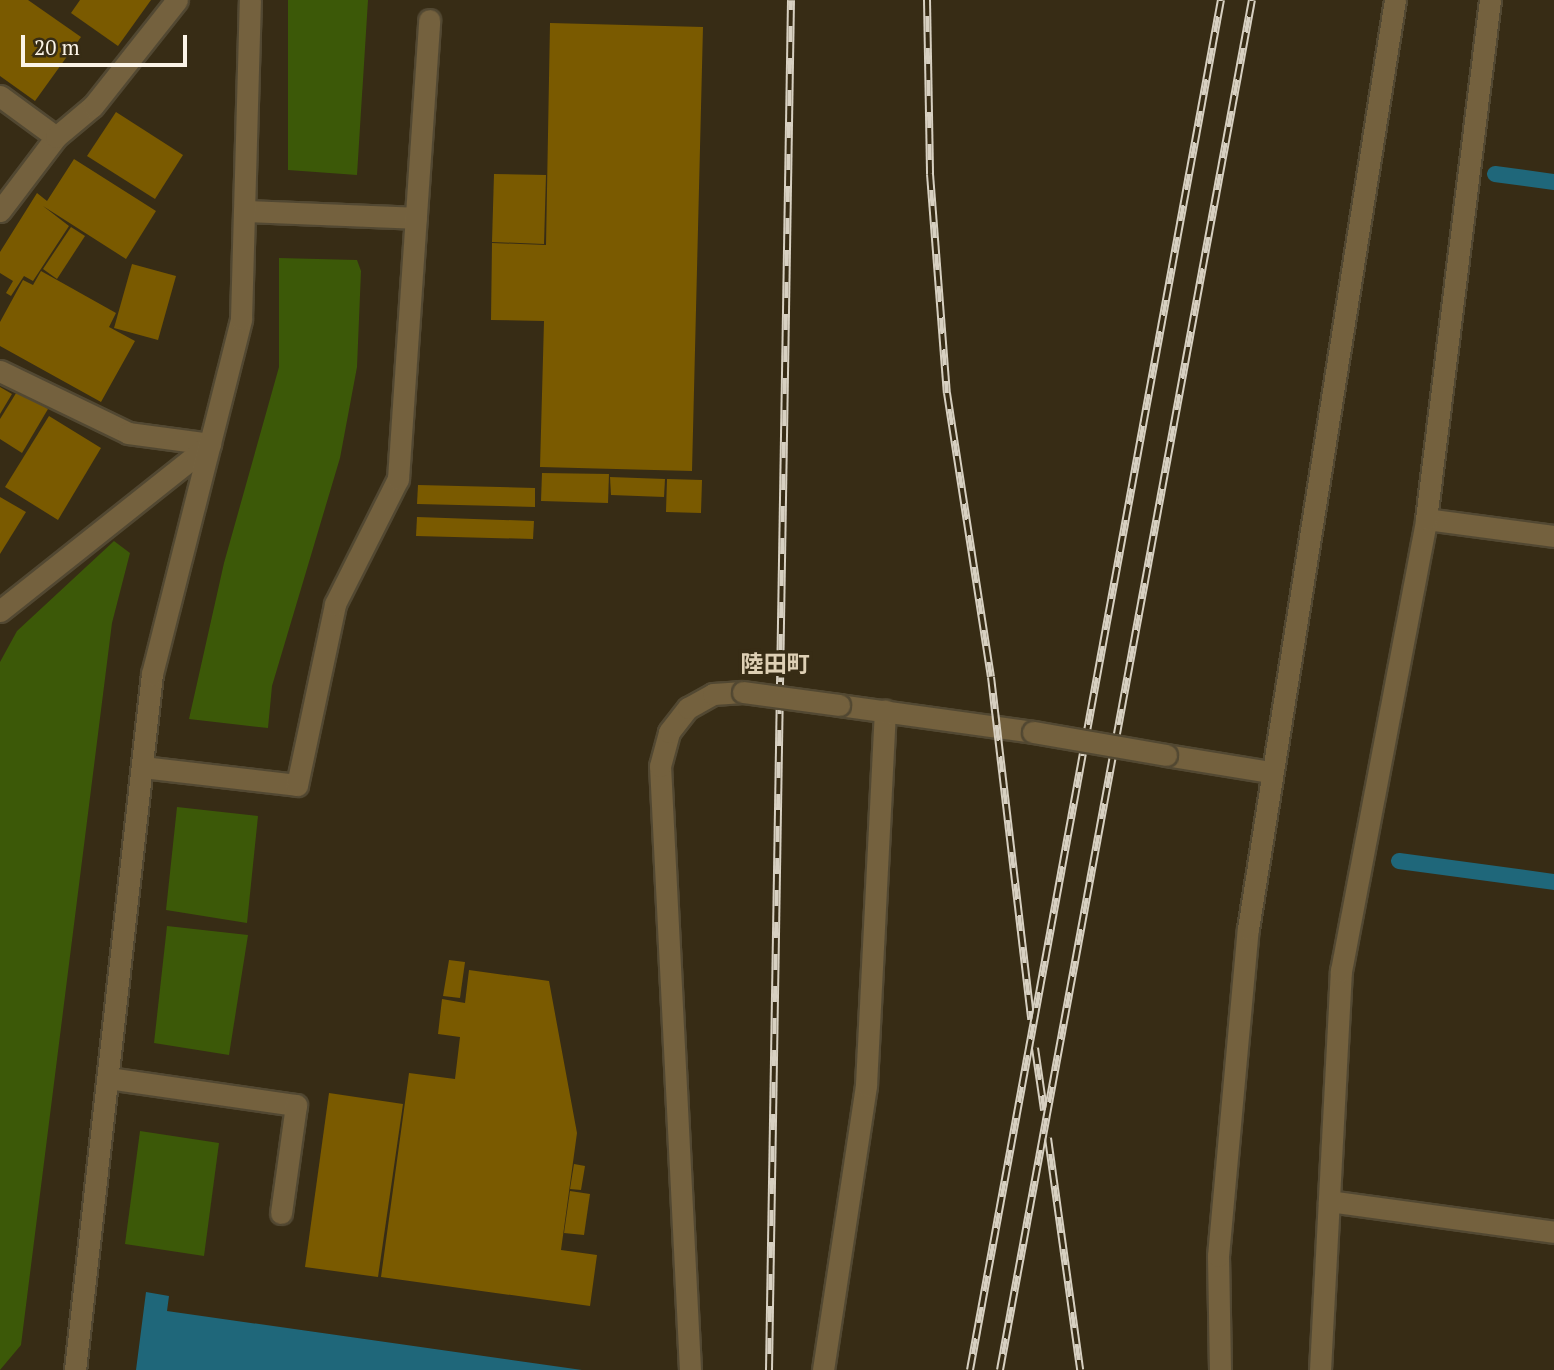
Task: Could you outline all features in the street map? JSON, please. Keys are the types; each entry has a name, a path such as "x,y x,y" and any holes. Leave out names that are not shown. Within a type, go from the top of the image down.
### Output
{"street":[{"path":"0,211 55,137 93,106 177,0"},
{"path":"75,1370 152,674 241,319 250,0"},
{"path":"1220,1370 1218,1256 1227,1136 1270,772 1395,0"},
{"path":"1320,1370 1340,971 1426,519 1490,0"},
{"path":"142,767 297,785 335,604 398,479 429,20"},
{"path":"0,96 55,137"},
{"path":"244,211 416,218"},
{"path":"0,371 128,433 210,444"},
{"path":"0,611 210,444"},
{"path":"1426,519 1554,536"},
{"path":"690,1370 660,766 669,732 688,708 713,694 743,692 1034,732 1270,772"},
{"path":"822,1370 866,1085 885,710"},
{"path":"108,1078 296,1105 281,1213"},
{"path":"1329,1201 1554,1232"}],"green space":[{"path":"288,0 368,0 357,175 288,170"},
{"path":"279,258 357,260 361,271 357,367 340,458 272,686 268,728 189,719 224,563 279,367"},
{"path":"114,541 130,553 112,623 21,1345 0,1370 0,662 17,631"},
{"path":"177,807 258,816 247,923 166,910"},
{"path":"167,926 248,935 229,1055 154,1043"},
{"path":"140,1131 219,1143 204,1256 125,1244"}],"water":[{"path":"146,1292 169,1296 167,1311 582,1370 136,1370"}],"building":[{"path":"0,0 28,0 81,37 35,101 0,76"},
{"path":"80,0 151,0 118,46 71,13"},
{"path":"550,23 703,27 692,471 540,467 544,321 491,320 492,243 546,245"},
{"path":"116,112 183,155 155,199 87,156"},
{"path":"74,159 156,211 126,259 43,206 69,226 33,281 24,276 11,296 6,293 13,281 0,273 0,252 37,193 47,201"},
{"path":"494,174 546,175 544,244 492,242"},
{"path":"71,227 85,236 57,279 43,269"},
{"path":"132,264 176,276 158,340 114,328"},
{"path":"41,271 116,313 109,327 135,341 101,402 0,346 0,322 23,280 33,285"},
{"path":"0,387 12,394 0,414"},
{"path":"18,390 48,409 22,453 0,439 0,419"},
{"path":"49,416 101,448 58,520 5,487"},
{"path":"542,473 609,474 608,503 541,501"},
{"path":"610,477 665,479 664,497 611,495"},
{"path":"667,479 702,480 701,513 666,512"},
{"path":"418,485 535,488 535,507 417,504"},
{"path":"0,497 26,512 0,554"},
{"path":"417,517 534,521 533,539 416,536"},
{"path":"449,960 465,962 460,998 443,996"},
{"path":"469,970 549,981 577,1133 561,1250 597,1255 590,1306 381,1277 409,1073 455,1079 460,1037 438,1034 442,999 465,1003"},
{"path":"329,1093 403,1104 378,1277 305,1267"},
{"path":"574,1164 585,1166 581,1190 570,1189"},
{"path":"570,1191 590,1194 584,1235 564,1233"}],"waterway":[{"path":"1495,174 1554,182"},
{"path":"1399,861 1554,882"}],"railway":[{"path":"769,1370 791,0"},
{"path":"927,0 930,174 947,393 991,677 1031,1020"},
{"path":"970,1370 1221,0"},
{"path":"1000,1370 1252,0"},
{"path":"1035,1048 1044,1110"},
{"path":"1048,1138 1080,1370"}],"district":[{"name":"陸田町","path":"775,664"}]}
